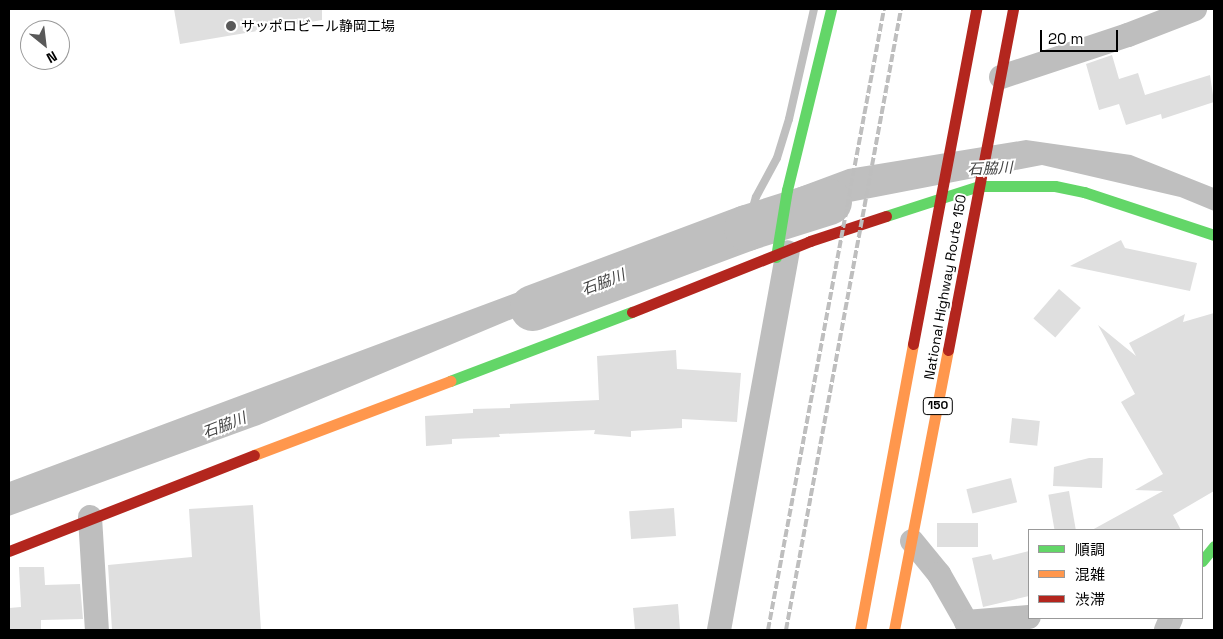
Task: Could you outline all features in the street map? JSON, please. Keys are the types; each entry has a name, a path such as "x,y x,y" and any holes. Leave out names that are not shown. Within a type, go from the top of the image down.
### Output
{"main road":[{"path":"782,255 787,190 831,9"},
{"name":"National Highway Route 150","path":"860,630 976,9"},
{"name":"National Highway Route 150","path":"894,630 1013,9"},
{"path":"9,551 90,516 782,255 810,241 940,194 979,184 1055,186 1084,192 1214,235"},
{"path":"1203,560 1214,546"}],"street":[{"path":"1001,77 1128,35 1195,9"},
{"path":"719,630 782,255"},
{"path":"90,516 97,630"},
{"path":"912,542 939,574 968,626 1028,617"}],"water":[{"path":"1026,140 1131,155 1214,188 1214,211 1180,197 1042,165 741,223 259,425 9,516 9,482 848,169"}],"building":[{"name":"サッポロビール静岡工場","path":"174,9 322,9 322,20 180,44"},
{"path":"1112,55 1119,79 1138,73 1145,95 1210,75 1214,102 1162,119 1161,114 1126,125 1119,104 1099,110 1086,64"},
{"path":"1121,240 1125,248 1197,263 1190,291 1070,266"},
{"path":"1059,289 1081,308 1055,337 1033,318"},
{"path":"1214,313 1214,491 1173,515 1180,529 1094,529 1163,491 1135,490 1163,474 1121,402 1135,394 1098,325 1136,356 1129,343 1185,314 1183,322"},
{"path":"676,350 677,369 741,373 737,422 682,419 682,428 631,431 631,437 594,434 595,430 499,434 500,437 452,439 452,444 426,446 425,416 473,413 473,409 510,408 510,404 599,400 597,356"},
{"path":"1012,418 1040,421 1037,446 1009,443"},
{"path":"1089,458 1103,458 1102,488 1053,486 1054,467"},
{"path":"1011,478 1017,502 972,513 966,489"},
{"path":"1069,491 1076,529 1054,529 1048,495"},
{"path":"253,505 261,630 112,630 108,565 192,557 189,509"},
{"path":"674,508 676,536 631,539 629,511"},
{"path":"937,523 978,523 978,547 937,547"},
{"path":"1028,551 1028,596 983,607 972,558 991,554 993,560"},
{"path":"19,567 44,567 45,585 80,584 83,619 41,620 41,630 9,630 9,608 21,607"},
{"path":"678,604 680,630 635,630 633,608"}],"waterway":[{"path":"747,228 756,197 777,158 789,119 814,9"},
{"name":"石脇川","path":"533,308 747,228 829,202"}],"railway":[{"path":"768,630 884,9"},
{"path":"786,630 901,9"}],"traffic: fast":[{"path":"776,257 787,190 831,9"},
{"path":"886,216 979,186 1055,186 1084,192 1214,235"},
{"path":"450,381 632,312"},
{"path":"1203,560 1214,546"}],"traffic: slow":[{"path":"860,630 913,344"},
{"path":"894,630 948,350"},
{"path":"254,455 450,381"}],"traffic: jam":[{"path":"913,344 976,9"},
{"path":"948,350 1013,9"},
{"path":"632,312 810,241 886,216"},
{"path":"9,551 254,455"}],"place":[{"name":"サッポロビール静岡工場","path":"231,26"}]}
